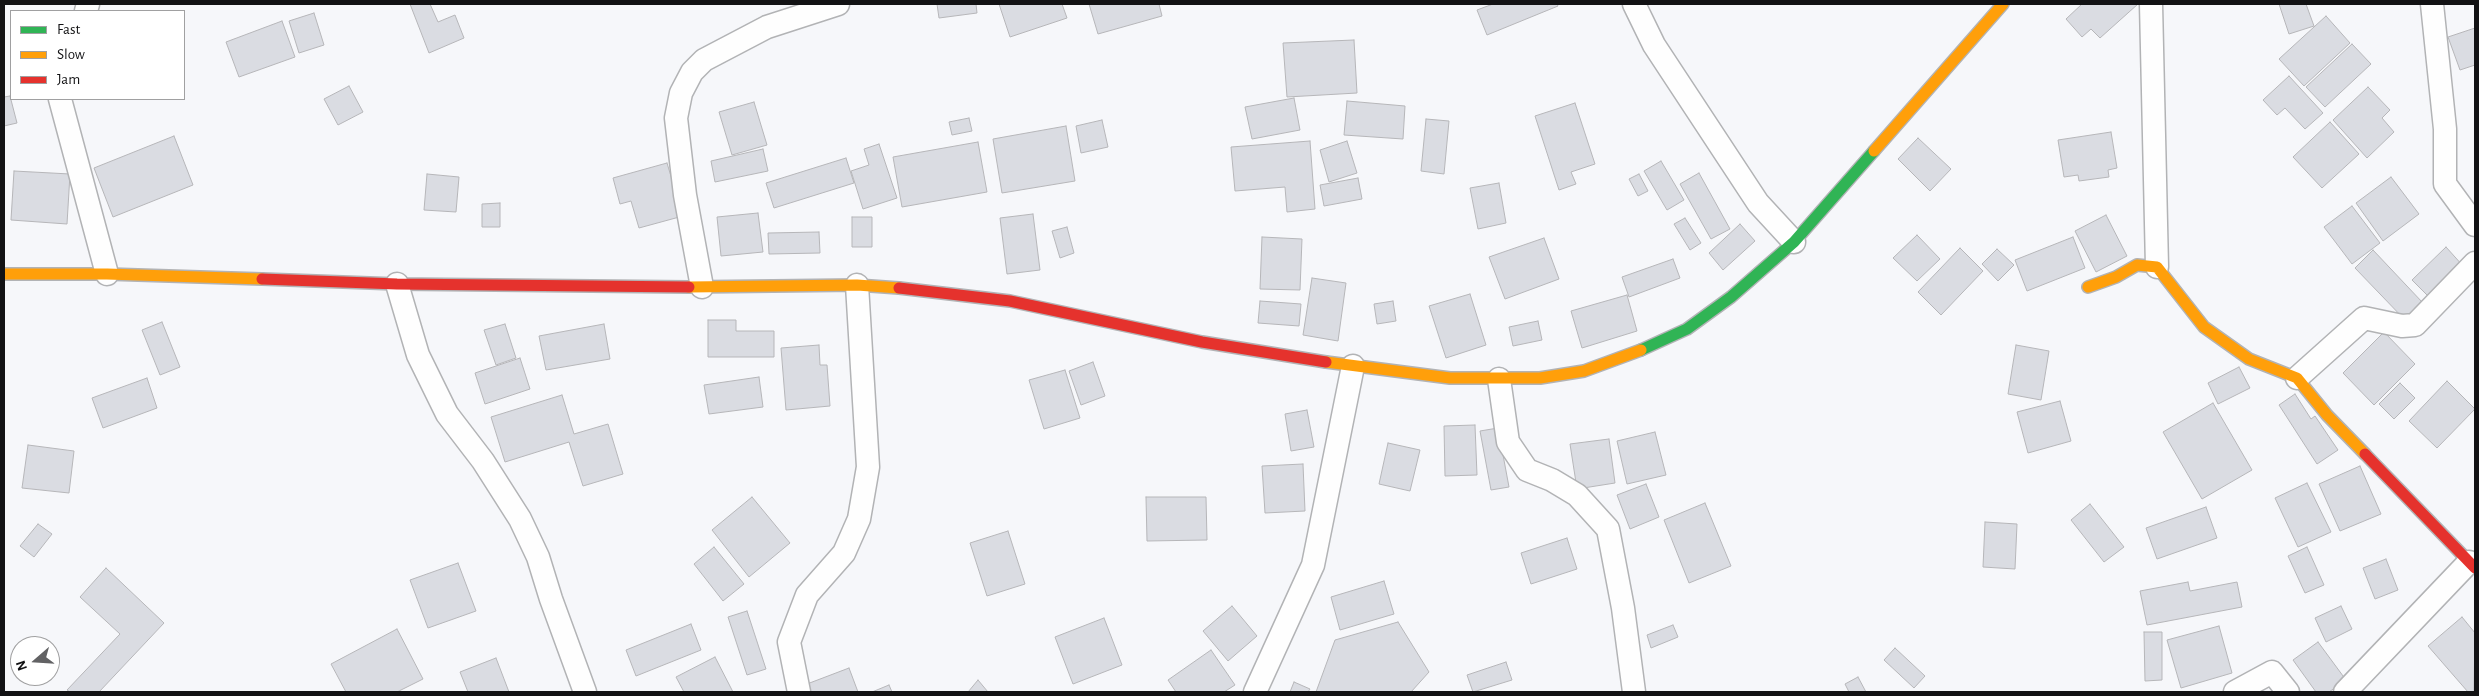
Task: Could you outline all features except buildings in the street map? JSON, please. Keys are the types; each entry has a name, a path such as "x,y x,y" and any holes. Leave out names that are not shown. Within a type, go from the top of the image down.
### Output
{"main road":[{"path":"4,274 107,274 397,284 702,287 857,285 920,289 1010,301 1202,342 1353,366 1450,378 1540,378 1584,371 1638,352 1687,329 1731,297 1794,242 2003,4"},
{"path":"2088,287 2116,277 2137,265 2157,267 2184,304 2204,327 2249,359 2297,378 2327,414 2472,565"}],"street":[{"path":"702,287 686,195 676,118 681,93 692,72 704,60 767,27 838,4"},
{"path":"1634,4 1654,45 1758,203 1794,242"},
{"path":"2151,4 2157,267"},
{"path":"2432,4 2445,129 2445,184 2475,225"},
{"path":"60,100 107,274"},
{"path":"2297,378 2364,318 2402,326 2415,325 2475,263"},
{"path":"397,284 418,355 447,414 483,460 520,519 538,557 551,599 585,692"},
{"path":"799,692 789,642 807,595 844,552 860,519 868,467 857,285"},
{"path":"1255,692 1313,565 1353,366"},
{"path":"1499,379 1508,442 1526,470 1552,480 1577,495 1608,528 1623,608 1634,692"},
{"path":"2345,692 2472,565"},
{"path":"2235,692 2272,672 2288,692"}],"traffic: fast":[{"path":"1641,350 1687,329 1731,297 1794,242 1874,151"}],"traffic: slow":[{"path":"1874,151 2003,4"},
{"path":"2088,287 2116,277 2137,265 2157,267 2204,327 2249,359 2297,378 2327,415 2365,454"},
{"path":"4,274 107,274 262,279"},
{"path":"689,287 857,285 899,288"},
{"path":"1326,362 1450,378 1540,378 1584,371 1641,350"}],"traffic: jam":[{"path":"262,279 397,284 689,287"},
{"path":"899,288 1010,301 1202,342 1326,362"},
{"path":"2365,454 2475,568"}]}
